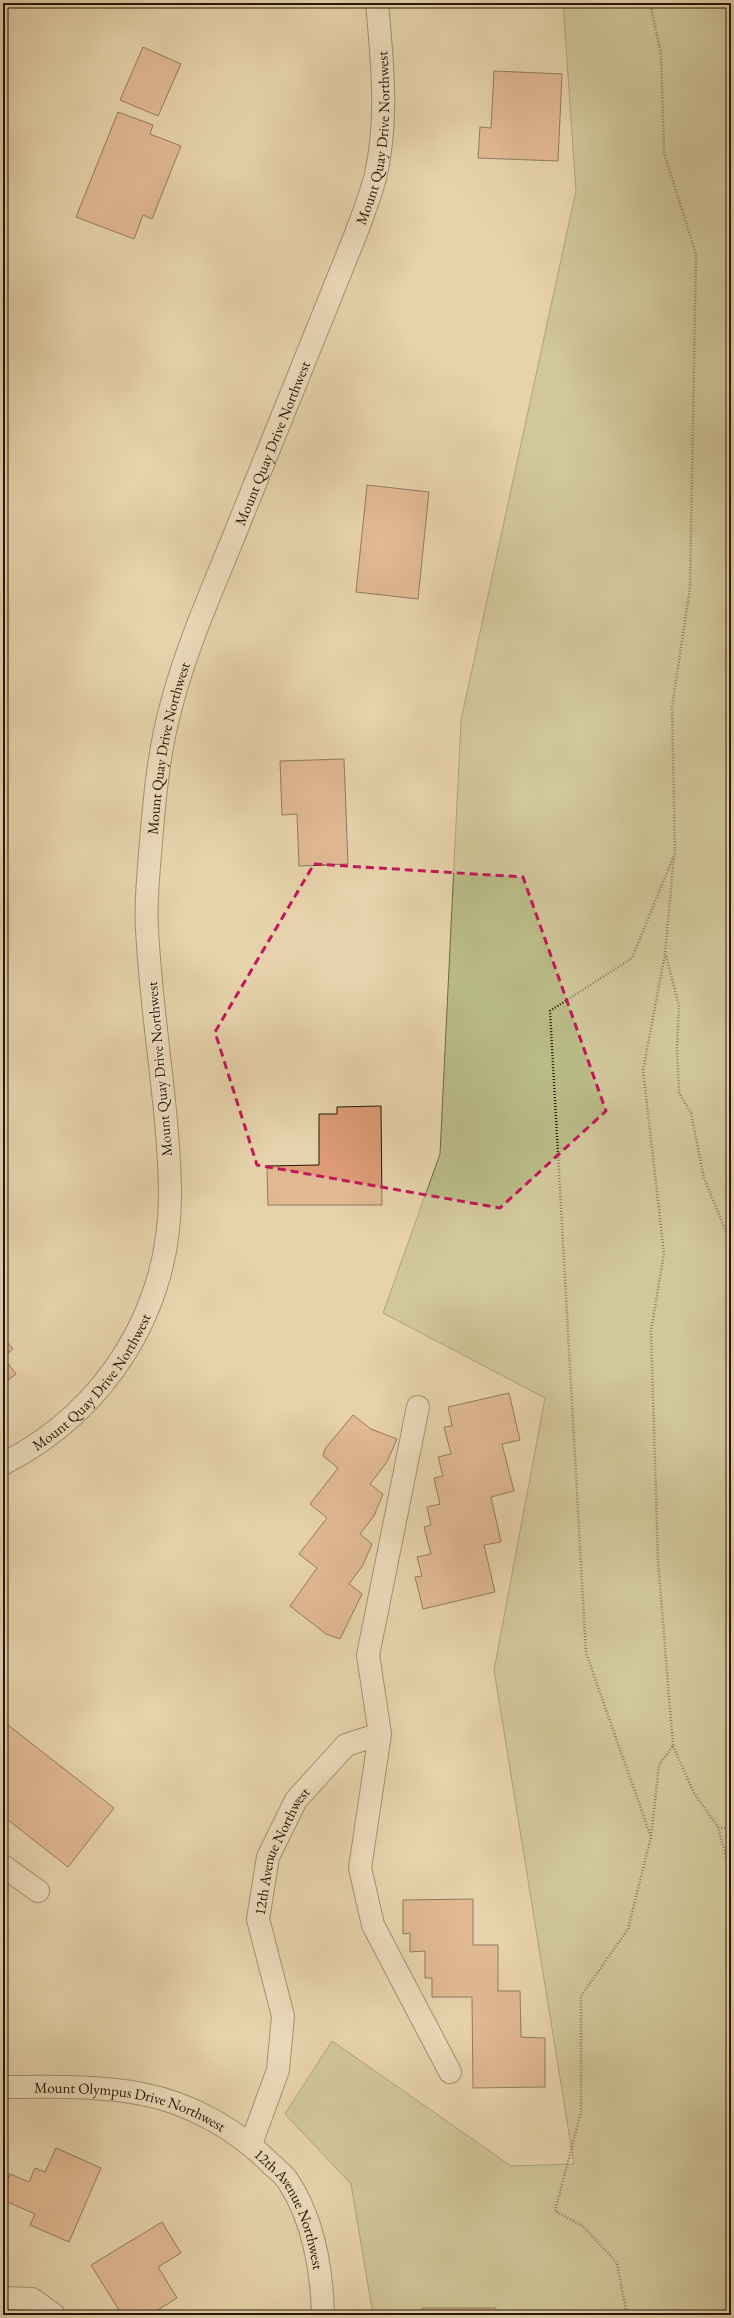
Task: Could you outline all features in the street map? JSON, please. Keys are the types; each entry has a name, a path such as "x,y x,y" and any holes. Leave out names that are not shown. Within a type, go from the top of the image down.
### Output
{"street":[{"name":"Mount Quay Drive Northwest","path":"3,1464 53,1434 87,1404 112,1375 131,1345 146,1310 159,1271 167,1235 170,1190 146,924 157,779 172,703 204,612 356,236 375,177 383,126 382,54 377,3"},
{"path":"418,1408 368,1655 380,1734 360,1868 373,1925 450,2072"},
{"name":"12th Avenue Northwest","path":"323,2315 323,2291 316,2251 301,2205 288,2180 251,2144 278,2070 283,2016 258,1919 268,1857 296,1800 346,1745 380,1734"},
{"path":"6,1876 38,1891"},
{"name":"Mount Olympus Drive Northwest","path":"3,2087 94,2087 144,2094 185,2107 223,2126 251,2144"},
{"path":"3,2298 32,2299 54,2315"}],"path":[{"path":"650,3 661,54 664,153 696,254 690,588 672,707 674,853 666,954 643,1070 664,1253 652,1331 658,1560 673,1746 694,1793 718,1827 731,1875"},
{"path":"651,1837 586,1653 550,1011 632,958 674,853"},
{"path":"666,954 679,1006 677,1048 679,1093 691,1113 704,1178 731,1244"},
{"path":"627,2315 617,2263 583,2226 556,2211 581,2112 581,1996 628,1929 651,1837 659,1765 673,1746"},
{"path":"718,1827 731,1830"}],"highlighted area":[{"path":"314,864 523,877 606,1111 500,1208 257,1165 215,1032"}],"green space":[{"path":"563,3 731,3 731,2315 373,2315 351,2184 285,2114 332,2041 511,2166 574,2164 494,1670 545,1398 383,1313 440,1154 461,720 576,191"}],"building":[{"path":"143,47 181,64 158,116 120,100"},
{"path":"494,71 562,74 558,161 478,158 480,127 491,128"},
{"path":"118,112 153,125 150,134 181,146 152,219 143,215 134,239 76,217"},
{"path":"367,485 429,492 418,599 356,592"},
{"path":"344,759 348,864 299,866 297,814 282,815 280,761"},
{"path":"381,1106 382,1205 268,1205 267,1166 319,1165 319,1114 337,1114 337,1107"},
{"path":"3,1337 13,1349 3,1357"},
{"path":"3,1357 16,1374 3,1384"},
{"path":"509,1393 520,1440 502,1444 514,1491 491,1497 501,1542 484,1545 495,1592 423,1609 415,1577 422,1576 417,1557 431,1554 424,1527 431,1525 427,1507 440,1504 434,1478 443,1476 438,1457 451,1454 444,1427 452,1426 448,1407"},
{"path":"353,1415 371,1429 397,1439 387,1462 370,1484 383,1494 374,1516 360,1534 372,1544 363,1565 349,1584 362,1594 340,1639 326,1634 290,1606 317,1568 299,1554 327,1518 310,1504 338,1468 323,1456 325,1449"},
{"path":"3,1721 114,1808 68,1867 3,1816"},
{"path":"473,1899 473,1945 498,1945 498,1991 520,1991 521,2037 545,2038 545,2087 473,2088 472,1997 432,1997 432,1978 425,1978 425,1951 410,1952 410,1933 403,1934 403,1900"},
{"path":"56,2148 101,2168 69,2242 30,2225 35,2214 3,2200 3,2190 10,2174 29,2182 35,2168 45,2172"},
{"path":"162,2222 181,2253 158,2267 177,2298 150,2315 122,2315 91,2265"},
{"path":"422,2308 496,2308 495,2315 422,2315"}]}
